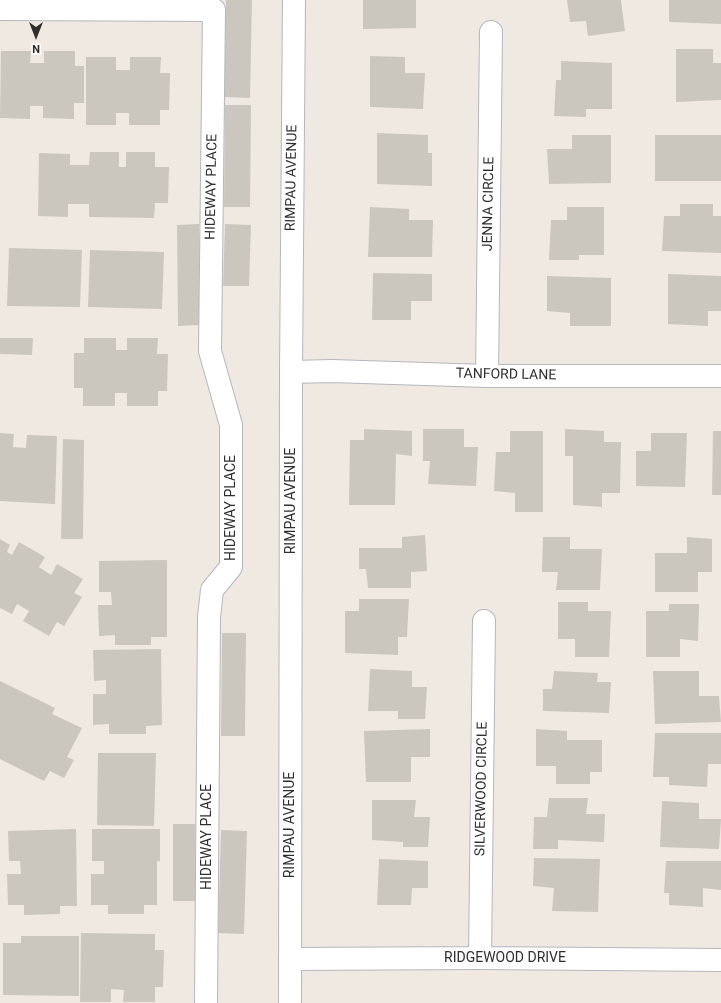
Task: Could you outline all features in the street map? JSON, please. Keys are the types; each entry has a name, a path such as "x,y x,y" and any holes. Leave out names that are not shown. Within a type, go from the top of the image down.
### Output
{"street":[{"name":"RIMPAU AVENUE","path":"290,1003 290,372 294,0"},
{"name":"HIDEWAY PLACE","path":"0,10 214,10 210,351 231,425 231,567 212,590 209,617 206,1003"},
{"name":"JENNA CIRCLE","path":"487,376 491,32"},
{"name":"TANFORD LANE","path":"290,372 332,371 487,376 721,376"},
{"name":"SILVERWOOD CIRCLE","path":"480,958 484,621"},
{"name":"RIDGEWOOD DRIVE","path":"290,959 480,958 721,960"}],"building":[{"path":"226,0 252,0 250,98 224,97"},
{"path":"363,0 416,0 416,28 363,29"},
{"path":"567,0 621,0 625,31 588,36 586,21 570,22"},
{"path":"669,0 721,0 721,24 669,22"},
{"path":"676,49 713,49 713,63 721,63 721,100 676,102"},
{"path":"1,51 31,51 30,63 44,63 44,51 75,51 75,66 84,66 84,103 74,103 74,119 43,118 43,106 30,106 30,119 0,118"},
{"path":"370,56 405,57 405,73 425,73 423,109 370,107"},
{"path":"86,57 116,57 116,70 130,70 130,57 161,57 160,73 170,73 169,110 160,110 160,125 129,125 129,113 116,113 116,125 86,125"},
{"path":"561,61 612,63 612,109 586,109 586,117 554,116 556,80 561,80"},
{"path":"225,105 251,105 250,207 224,207"},
{"path":"377,133 428,135 428,153 432,153 432,186 377,184"},
{"path":"572,135 611,135 611,183 549,184 547,149 572,149"},
{"path":"655,135 721,135 721,181 655,181"},
{"path":"90,152 119,152 119,167 126,167 126,152 155,152 155,167 169,167 168,203 155,203 154,218 89,217 89,204 68,204 68,217 38,216 39,153 70,154 70,165 89,165"},
{"path":"680,204 713,204 713,216 721,216 721,253 662,251 664,216 680,216"},
{"path":"370,207 409,209 409,220 433,220 432,257 368,257"},
{"path":"567,207 604,207 604,255 579,255 579,260 549,260 551,220 567,220"},
{"path":"199,224 200,325 178,326 177,225"},
{"path":"225,224 251,225 249,286 223,286"},
{"path":"9,248 82,250 80,307 7,306"},
{"path":"90,250 164,252 162,309 88,307"},
{"path":"373,273 432,274 432,301 411,301 411,320 372,320"},
{"path":"668,274 721,276 721,311 708,311 708,326 668,324"},
{"path":"547,276 611,278 611,326 570,326 570,313 547,311"},
{"path":"0,338 33,338 32,355 0,354"},
{"path":"84,338 116,338 116,350 127,350 127,338 158,338 157,354 168,354 167,391 158,391 158,406 127,406 127,393 115,393 115,406 83,406 83,388 74,388 74,353 84,353"},
{"path":"364,429 412,431 412,456 396,454 395,505 349,505 350,440 364,440"},
{"path":"423,429 464,429 464,447 478,447 476,486 428,484 430,461 423,461"},
{"path":"565,429 604,431 604,442 621,442 620,493 602,493 602,507 573,505 573,456 565,456"},
{"path":"510,431 543,431 543,512 515,512 515,493 494,491 496,452 510,452"},
{"path":"713,431 721,431 721,495 712,495"},
{"path":"0,433 14,434 13,447 26,448 27,435 57,436 55,504 0,501"},
{"path":"651,433 687,433 685,487 636,486 636,451 651,451"},
{"path":"63,439 84,440 83,539 61,539"},
{"path":"425,535 427,571 411,572 411,588 368,588 366,569 359,569 359,548 402,548 402,537"},
{"path":"543,537 570,537 570,549 602,549 600,590 556,590 558,572 542,572"},
{"path":"687,537 712,539 712,572 698,572 698,592 655,592 655,553 687,553"},
{"path":"0,539 10,545 7,552 12,555 19,542 45,557 39,567 51,575 57,564 83,579 74,593 82,597 64,626 57,622 49,636 23,621 29,611 17,604 12,614 0,608"},
{"path":"167,560 167,637 151,637 151,645 115,645 115,635 99,636 98,605 112,605 111,592 99,592 99,561"},
{"path":"359,599 409,599 407,637 398,637 398,655 345,653 345,611 359,611"},
{"path":"558,602 588,602 588,611 611,611 609,657 575,657 575,639 558,639"},
{"path":"669,604 699,604 698,641 680,639 680,657 646,657 646,611 669,611"},
{"path":"222,633 246,633 245,736 221,736"},
{"path":"161,649 162,725 146,726 146,734 109,734 109,724 93,725 93,694 106,694 106,680 94,681 93,650"},
{"path":"370,669 412,671 412,687 427,687 425,719 398,719 398,711 368,711"},
{"path":"554,671 598,673 597,682 611,682 609,713 543,711 543,689 552,689"},
{"path":"653,671 699,671 699,696 719,696 721,722 655,724"},
{"path":"0,681 55,708 52,714 82,728 67,757 74,760 64,778 50,771 44,781 0,759"},
{"path":"430,729 430,757 411,757 411,782 366,782 364,731"},
{"path":"536,729 567,731 567,740 602,740 602,772 590,772 590,784 556,784 556,766 536,766"},
{"path":"655,733 721,733 721,764 708,764 707,787 669,785 669,777 653,777"},
{"path":"98,753 156,753 154,826 97,825"},
{"path":"549,798 588,798 586,814 605,814 604,842 558,840 558,849 533,849 534,817 547,817"},
{"path":"372,800 416,800 414,817 430,817 428,847 403,847 403,842 372,840"},
{"path":"662,801 699,803 699,819 721,819 719,849 660,847"},
{"path":"173,824 195,824 195,901 173,901"},
{"path":"76,829 77,906 60,906 60,914 24,915 24,905 8,905 7,874 21,874 20,861 9,861 8,831"},
{"path":"92,829 160,829 160,861 157,861 157,905 144,905 144,914 108,914 108,905 91,905 91,874 104,874 104,861 92,861"},
{"path":"221,830 247,831 244,934 218,933"},
{"path":"534,858 600,859 598,912 552,911 554,888 533,886"},
{"path":"379,859 428,861 428,888 412,888 411,905 377,905"},
{"path":"666,861 721,861 721,890 703,888 703,907 669,905 669,893 664,893"},
{"path":"81,933 155,934 155,950 164,950 163,987 155,987 155,1002 123,1002 124,990 111,989 111,1002 80,1002"},
{"path":"21,936 79,936 79,996 3,995 3,943 21,943"}]}
